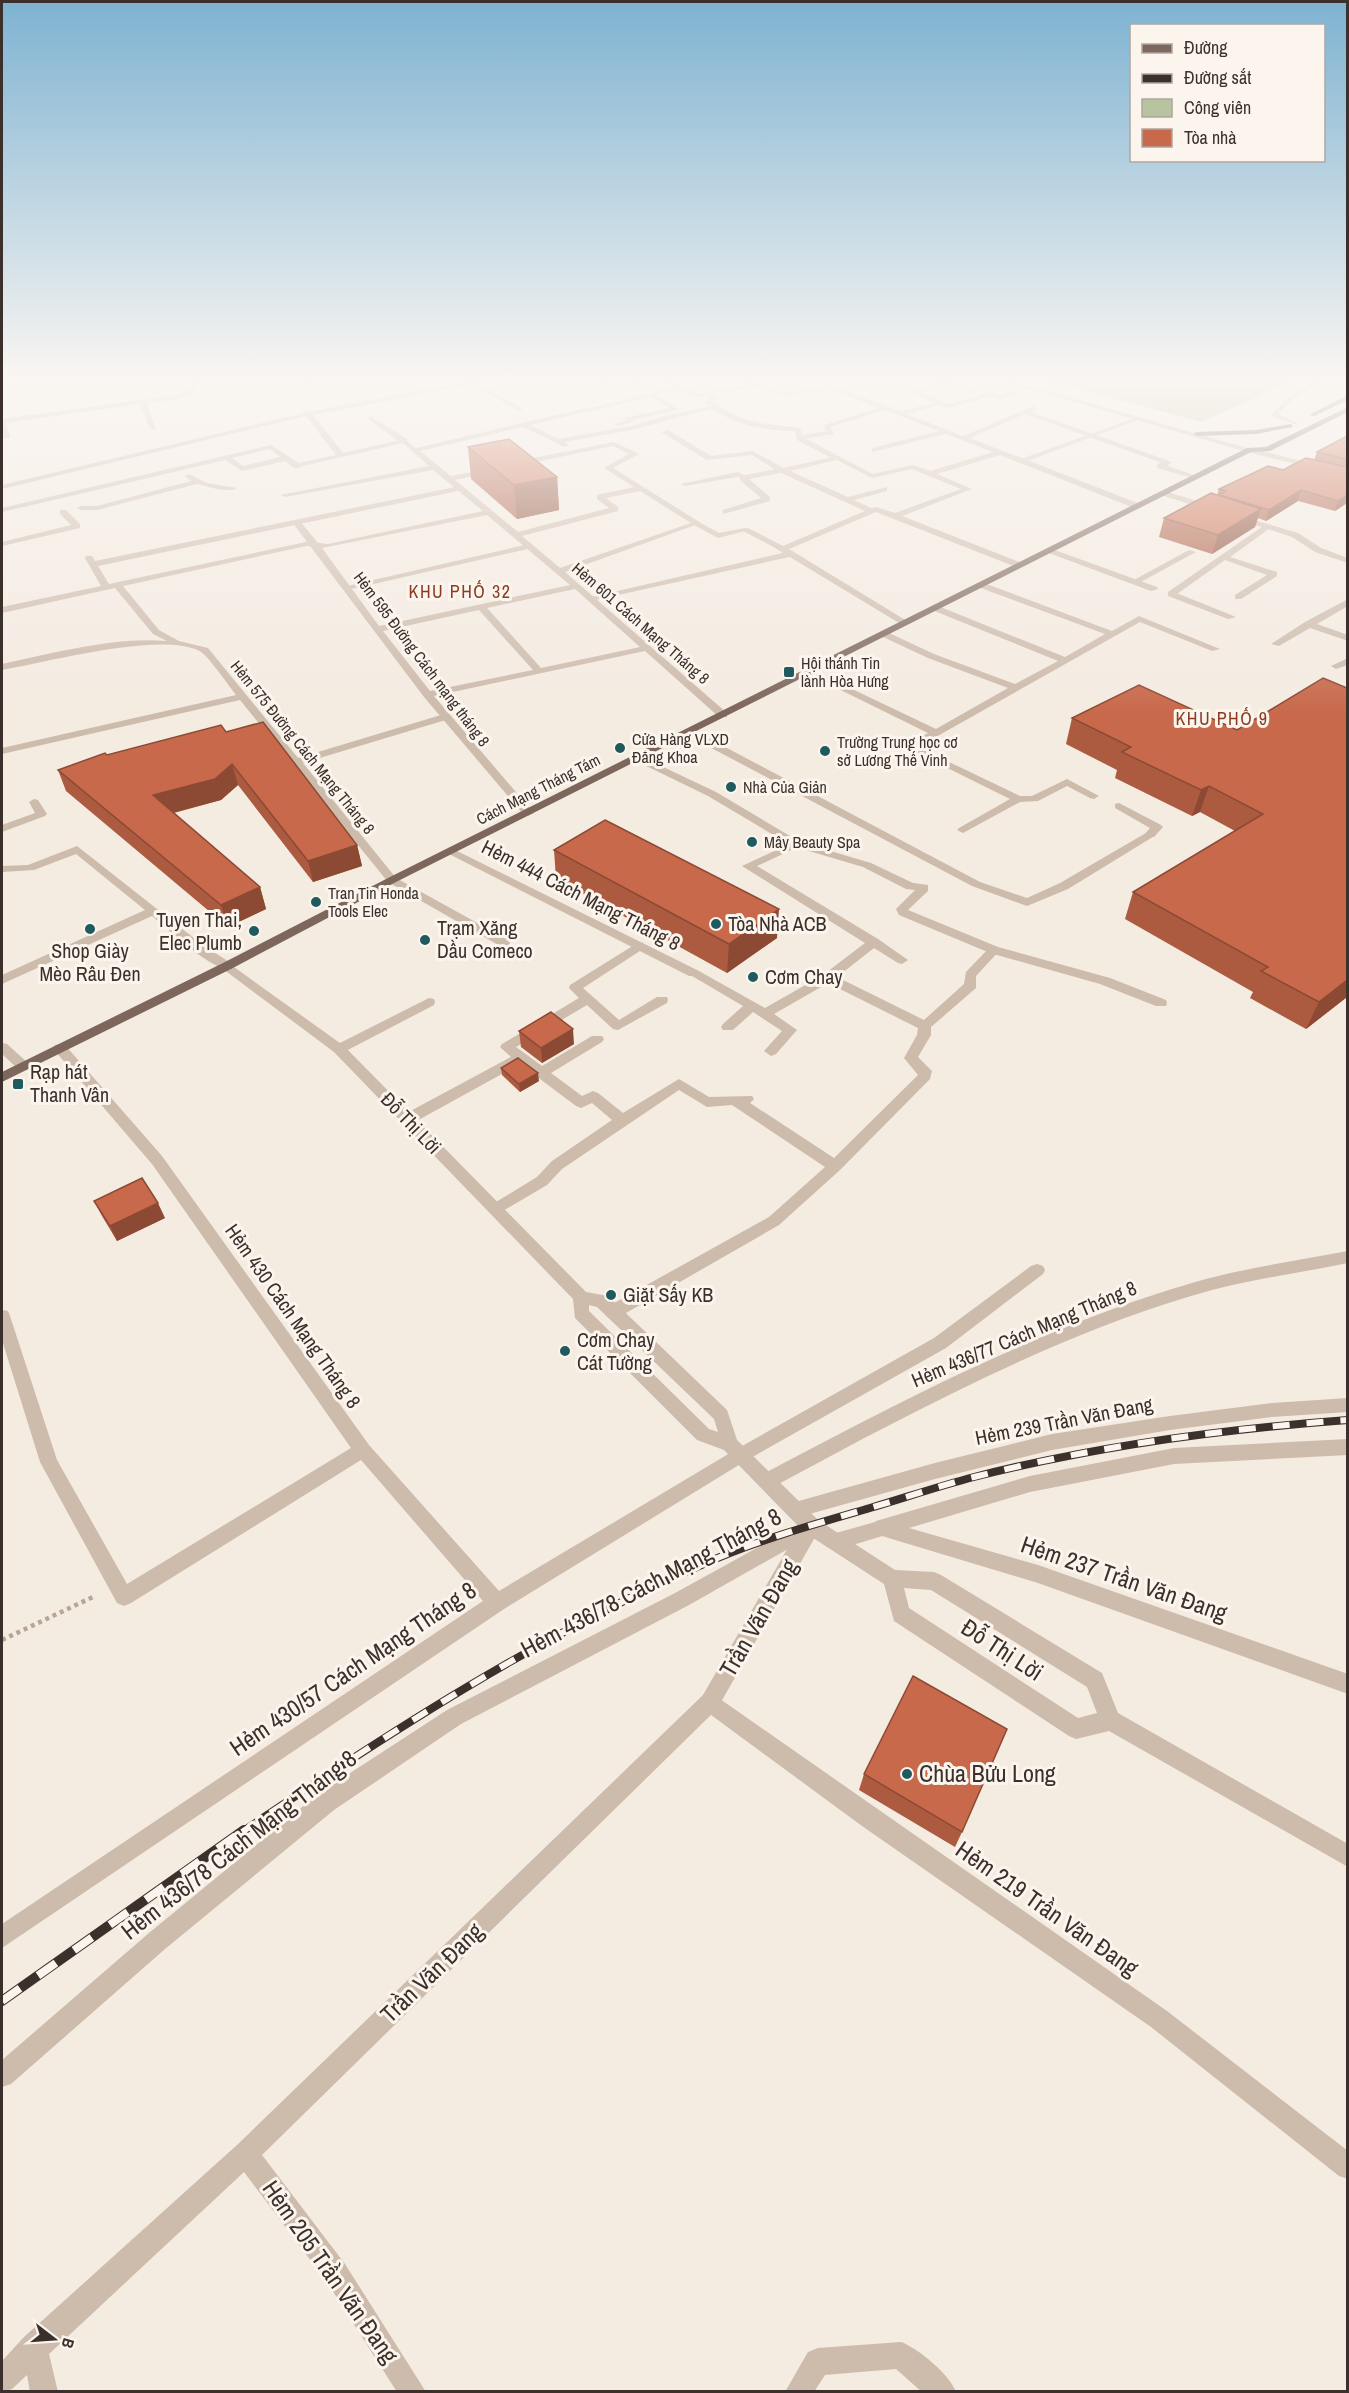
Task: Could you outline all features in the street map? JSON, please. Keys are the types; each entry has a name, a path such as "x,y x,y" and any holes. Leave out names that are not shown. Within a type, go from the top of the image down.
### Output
{"main road":[{"name":"Cách Mạng Tháng Tám","path":"2,1077 227,966 392,880 1171,490"}],"street":[{"path":"2,510 89,490"},
{"path":"2,544 77,526 63,512 81,508 97,508 167,490"},
{"path":"285,495 314,490"},
{"path":"106,587 91,561 452,490"},
{"name":"Hẻm 601 Cách Mạng Tháng 8","path":"462,490 591,598 723,715"},
{"path":"516,535 615,508 600,497 633,490"},
{"path":"644,490 718,536 745,530 791,554 904,623"},
{"path":"726,512 767,499 756,490"},
{"path":"824,490 871,511"},
{"path":"846,500 882,490"},
{"path":"895,516 966,490"},
{"path":"1094,490 1137,506"},
{"path":"1164,493 1216,510"},
{"path":"67,495 81,508"},
{"path":"782,549 876,508 1019,565"},
{"path":"2,610 306,544 328,546 489,512"},
{"path":"1227,513 1295,535 1318,550 1347,561"},
{"name":"Hẻm 595 Đường Cách mạng tháng 8","path":"296,522 318,545 377,629 444,717 528,813"},
{"path":"559,571 697,523"},
{"path":"1231,616 1171,594 1269,526"},
{"name":"Hẻm 595 Đường Cách mạng tháng 8","path":"347,587 529,546"},
{"path":"1048,550 1154,588"},
{"path":"1136,581 1192,552"},
{"path":"591,598 791,554"},
{"path":"1223,557 1274,574 1238,597"},
{"name":"Hẻm 575 Đường Cách Mạng Tháng 8","path":"117,585 156,632 183,645 205,650 392,880"},
{"path":"981,585 1112,634"},
{"name":"Hẻm 595 Đường Cách mạng tháng 8","path":"377,629 577,586"},
{"path":"1276,644 1347,602"},
{"path":"481,607 539,671"},
{"path":"935,608 1065,660"},
{"path":"1095,796 1067,782 1034,799 1018,798 910,747 1139,619 1215,648"},
{"path":"1308,624 1347,638"},
{"path":"884,634 931,656 1016,688"},
{"path":"2,667 131,645 183,645"},
{"path":"427,695 647,648"},
{"path":"1336,666 1347,661"},
{"path":"809,672 936,733"},
{"path":"2,751 243,696"},
{"path":"296,762 444,717"},
{"path":"688,732 976,884 1027,902 1064,886 1150,835 1157,827 1119,806"},
{"path":"638,758 712,794 796,844 867,865 910,886 924,888 902,909 903,912 994,950 1105,981 1161,1003"},
{"path":"963,830 1018,798"},
{"path":"2,829 41,814 34,802"},
{"path":"796,844 748,866 902,960"},
{"name":"Đỗ Thị Lời","path":"2,867 30,868 77,849 200,949 227,966 339,1049 581,1297 602,1301 721,1415 735,1449"},
{"name":"Hẻm 444 Cách Mạng Tháng 8","path":"451,851 752,1005 790,1030 771,1051"},
{"path":"392,880 504,943"},
{"path":"2,980 153,911"},
{"path":"764,1014 828,978 874,942"},
{"path":"639,946 575,988 618,1026 662,1000"},
{"path":"613,1312 774,1221 835,1166 925,1076 922,1067 912,1062 911,1055 924,1035 925,1026 971,985 970,975 994,950"},
{"path":"828,978 925,1026"},
{"path":"588,999 507,1047 580,1103 593,1096 622,1120"},
{"path":"339,1049 429,1002"},
{"path":"728,1027 752,1005"},
{"path":"541,1073 597,1039"},
{"path":"2,1047 24,1066"},
{"name":"Hẻm 430 Cách Mạng Tháng 8","path":"60,1048 157,1160 363,1450 497,1603"},
{"path":"408,1119 520,1058"},
{"path":"496,1209 542,1181 557,1165 679,1084 707,1102 741,1100 835,1166"},
{"name":"Hẻm 436/77 Cách Mạng Tháng 8","path":"767,1481 895,1414 1024,1353 1138,1306 1255,1274 1347,1257"},
{"name":"Hẻm 436/77 Cách Mạng Tháng 8","path":"735,1449 940,1342 1037,1270"},
{"name":"Đỗ Thị Lời","path":"581,1297 581,1312 703,1435 735,1449 803,1518 892,1579 934,1581 1095,1680 1110,1720 1076,1729 901,1614 892,1579"},
{"path":"2,1316 49,1462 121,1591 363,1450"},
{"name":"Hẻm 239 Trần Văn Đang","path":"803,1518 935,1471 1052,1442 1238,1414 1347,1405"},
{"path":"836,1541 1030,1485 1174,1456 1347,1447"},
{"name":"Hẻm 430/57 Cách Mạng Tháng 8","path":"2,1937 497,1603 735,1449"},
{"name":"Trần Văn Ðang","path":"2,2379 34,2347 246,2154 711,1702 803,1518"},
{"name":"Hẻm 436/78 Cách Mạng Tháng 8","path":"2,2075 157,1941 326,1802 454,1717 682,1599 803,1518"},
{"name":"Hẻm 237 Trần Văn Đang","path":"882,1528 1038,1574 1347,1684"},
{"name":"Hẻm 219 Trần Văn Ðang","path":"711,1702 870,1818 1159,2019 1347,2167"},
{"path":"1110,1720 1347,1857"},
{"name":"Hẻm 205 Trần Văn Ðang","path":"246,2154 336,2273 413,2391"},
{"path":"34,2347 44,2391"},
{"path":"798,2391 818,2362 900,2355 943,2391"}],"path":[{"path":"2,1640 121,1591"}],"building":[{"path":"1221,490 1347,490 1347,495 1338,501 1301,490 1269,510 1220,495 1226,491"},
{"path":"1211,493 1261,509 1218,535 1164,518"},
{"path":"1323,678 1347,688 1347,980 1319,1002 1261,971 1268,967 1133,892 1263,814 1209,786 1201,790 1122,752 1131,747 1072,718 1139,685 1237,730"},
{"path":"263,722 357,845 308,861 232,764 215,779 153,795 260,887 221,905 58,770 105,753 107,755 221,725 226,732"},
{"path":"605,820 779,909 729,944 554,850"},
{"path":"551,1012 573,1029 541,1048 519,1031"},
{"path":"518,1058 538,1073 519,1084 501,1068"},
{"path":"142,1178 158,1203 110,1226 94,1201"},
{"name":"Chùa Bửu Long","path":"913,1676 1007,1729 962,1832 864,1774"}],"railway":[{"path":"242,1832 408,1723 522,1655 639,1594 699,1566 762,1541 948,1484 1066,1456 1206,1434 1348,1420"},
{"path":"2,2001 244,1830"}],"place":[{"name":"Hội thánh Tin lành Hòa Hưng","path":"789,672"},
{"name":"Cửa Hàng VLXD Đăng Khoa","path":"620,748"},
{"name":"Trường Trung học cơ sở Lương Thế Vinh","path":"825,751"},
{"name":"Nhà Của Giản","path":"731,787"},
{"name":"Mây Beauty Spa","path":"752,842"},
{"name":"Tran Tin Honda Tools Elec","path":"316,902"},
{"name":"Tòa Nhà ACB","path":"716,924"},
{"name":"Shop Giày Mèo Râu Đen","path":"90,929"},
{"name":"Tuyen Thai, Elec Plumb","path":"254,931"},
{"name":"Trạm Xăng Dầu Comeco","path":"425,940"},
{"name":"Cơm Chay","path":"753,977"},
{"name":"Rạp hát Thanh Vân","path":"18,1084"},
{"name":"Giặt Sấy KB","path":"611,1295"},
{"name":"Cơm Chay Cát Tường","path":"565,1351"},
{"name":"Chùa Bửu Long","path":"907,1774"}],"district":[{"name":"KHU PHỐ 32","path":"460,592"},
{"name":"KHU PHỐ 9","path":"1222,719"}]}
